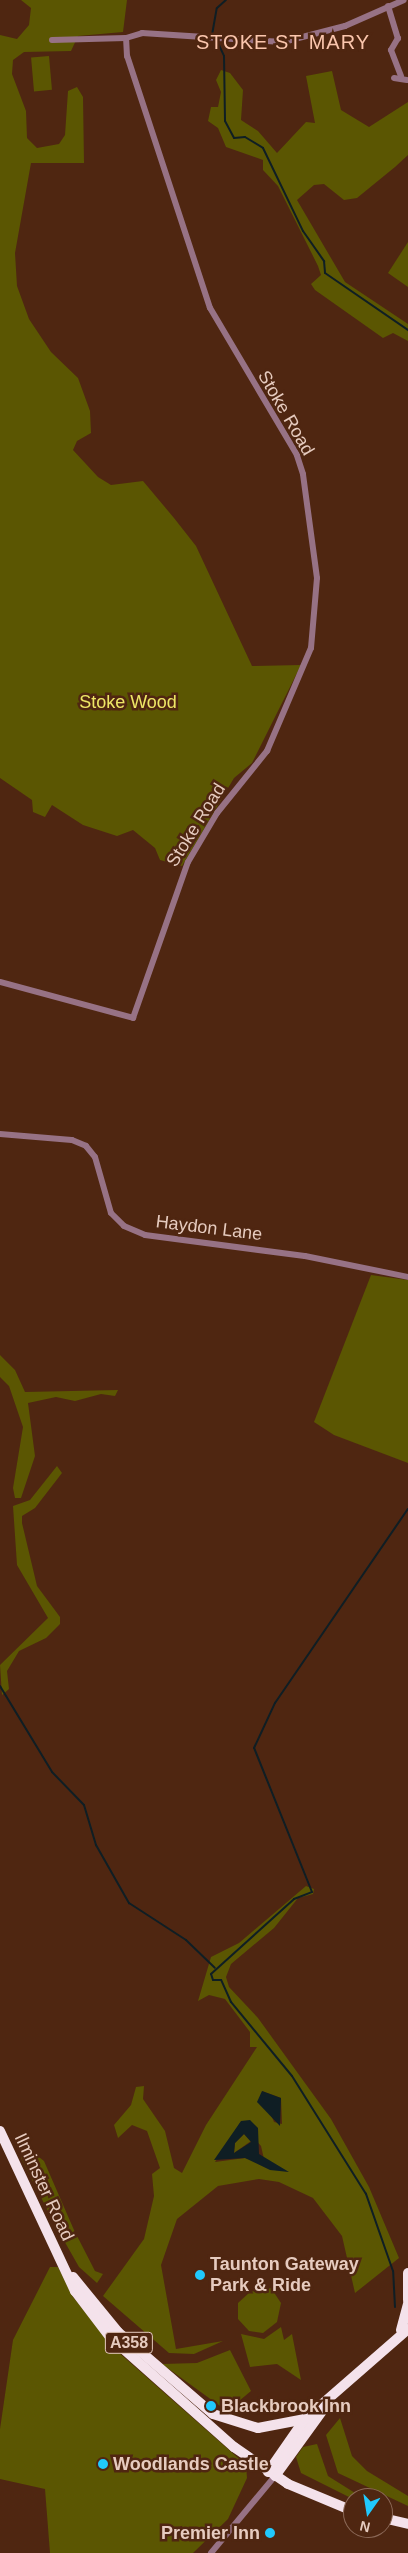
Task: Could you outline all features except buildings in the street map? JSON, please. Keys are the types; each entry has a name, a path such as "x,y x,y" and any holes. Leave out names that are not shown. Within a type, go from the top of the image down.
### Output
{"highway":[{"name":"Ilminster Road","path":"0,2131 59,2258 82,2301 110,2337 185,2407 272,2474 343,2506"},
{"name":"Ilminster Road","path":"59,2258 118,2332 213,2414 258,2428 305,2419"},
{"path":"272,2474 305,2419 405,2330 408,2302 408,2273"},
{"path":"272,2474 347,2382"},
{"path":"393,2520 408,2524"}],"street":[{"path":"52,40 126,38 142,34 283,42 345,26 404,0"},
{"path":"388,6 398,38 391,50 404,78 394,78"},
{"name":"Stoke Road","path":"0,982 133,1018 188,862 222,806 267,751 311,648 317,578 303,474 297,455 210,308 127,56 126,38"},
{"name":"Haydon Lane","path":"0,1134 72,1140 86,1146 95,1156 111,1213 124,1226 145,1235 305,1256 408,1277"},
{"path":"211,2553 259,2496 272,2474"}],"green space":[{"name":"Stoke Wood","path":"21,0 127,0 123,32 78,36 71,51 24,52 13,60 12,74 26,111 27,138 37,148 59,144 65,135 68,91 77,87 83,97 84,163 31,163 15,253 17,286 29,319 51,352 78,378 90,411 91,433 77,441 73,450 98,477 111,485 143,481 174,518 196,546 252,666 301,665 252,763 234,778 182,866 160,860 155,848 133,830 117,836 83,825 52,805 45,817 33,812 32,800 0,778 0,35 17,39 29,25 31,8"},
{"path":"49,56 52,90 34,91 31,58"},
{"path":"221,70 230,73 243,90 241,120 258,131 277,153 306,122 315,123 306,76 332,71 341,110 369,127 408,102 408,155 395,167 357,198 344,200 324,184 314,185 297,200 345,282 408,324 408,341 393,333 383,338 315,290 311,284 321,275 318,266 278,186 263,170 263,160 226,147 218,128 208,121 211,107 218,107 221,92 216,80"},
{"path":"408,242 408,287 388,273"},
{"path":"371,1275 408,1280 408,1463 334,1435 314,1422"},
{"path":"0,1355 15,1370 25,1392 118,1390 115,1396 101,1394 75,1401 56,1397 28,1403 35,1456 21,1498 15,1498 13,1488 23,1427 9,1386 0,1377"},
{"path":"57,1466 62,1473 35,1508 22,1516 22,1523 37,1586 60,1617 60,1624 46,1638 19,1651 7,1671 9,1689 2,1695 0,1665 48,1618 17,1565 13,1506 30,1500"},
{"path":"306,1886 314,1889 313,1894 298,1898 274,1928 231,1964 226,1977 229,1987 258,2018 331,2119 369,2187 399,2258 355,2293 342,2236 313,2198 279,2182 259,2179 218,2186 177,2219 161,2265 176,2349 223,2341 194,2354 169,2353 103,2296 144,2239 154,2196 152,2174 160,2168 147,2131 132,2125 118,2138 114,2125 131,2105 136,2087 144,2086 143,2099 165,2131 174,2168 182,2173 206,2125 257,2047 250,2047 250,2032 225,1999 209,1995 198,2001 211,1957 239,1943","holes":["262,2091 281,2098 282,2124 274,2122","240,2123 261,2146 264,2159 288,2172 245,2158 215,2162"]},
{"path":"244,2134 251,2141 234,2153 235,2143"},
{"path":"21,2143 44,2161 74,2230 95,2271 103,2274 97,2283 79,2267 54,2223 21,2158"},
{"path":"50,2267 58,2267 73,2297 117,2351 246,2465 247,2478 228,2519 193,2553 50,2553 45,2489 0,2479 0,2429 13,2340"},
{"path":"271,2288 281,2303 277,2322 263,2333 249,2331 238,2319 238,2303 250,2292"},
{"path":"281,2327 284,2340 292,2334 301,2380 277,2364 250,2367 241,2334 264,2339"},
{"path":"230,2350 251,2391 227,2411 162,2364 197,2363"},
{"path":"340,2418 352,2456 367,2471 408,2496 408,2506 393,2499 393,2488 370,2488 338,2473 326,2435"},
{"path":"317,2444 328,2476 347,2488 343,2488 343,2494 301,2473 296,2457 303,2447"}],"shaded area":[{"path":"262,2091 281,2098 280,2126 257,2102"},
{"path":"250,2120 258,2128 259,2154 289,2172 270,2170 245,2158 214,2160 241,2121","holes":["244,2134 251,2142 234,2153 235,2143"]}],"waterway":[{"path":"212,35 217,8 226,0"},
{"path":"218,43 224,56 225,121 234,138 245,137 263,148 303,231 324,261 325,273 408,330"},
{"path":"395,2307 393,2271 366,2194 292,2076 231,2002 221,1980 213,1980 211,1974 294,1899 312,1892 254,1748 275,1703 408,1509"},
{"path":"0,1686 52,1772 84,1805 96,1845 129,1903 186,1940 215,1968"}],"place":[{"name":"Taunton Gateway Park & Ride","path":"200,2275"},
{"name":"Blackbrook Inn","path":"211,2406"},
{"name":"Woodlands Castle","path":"103,2464"},
{"name":"Premier Inn","path":"270,2533"}],"district":[{"name":"STOKE ST MARY","path":"283,42"}]}
